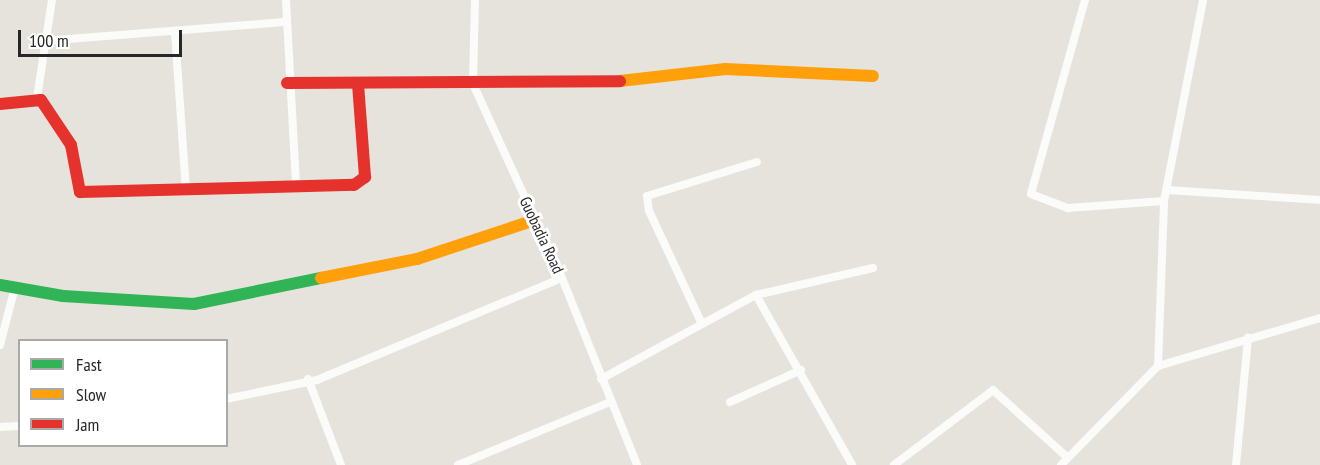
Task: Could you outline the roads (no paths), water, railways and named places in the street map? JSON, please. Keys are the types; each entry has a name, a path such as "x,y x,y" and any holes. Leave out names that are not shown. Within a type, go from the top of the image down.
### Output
{"street":[{"path":"37,98 43,87 43,41 52,0"},
{"path":"286,0 287,83 296,186"},
{"name":"Guobadia Road","path":"475,0 472,84 561,278 610,402 638,465"},
{"path":"1085,0 1031,194 1068,208 1164,201"},
{"path":"1158,366 1164,201 1203,0"},
{"path":"43,41 175,33 286,21"},
{"path":"175,33 186,191"},
{"path":"287,83 612,82 725,69 873,76"},
{"path":"37,98 71,145 80,192 186,191 364,180 358,84"},
{"path":"0,104 37,98"},
{"path":"702,324 649,211 647,196 757,162"},
{"path":"1167,190 1320,200"},
{"path":"0,285 194,304 417,259 535,220"},
{"path":"601,379 756,295 873,268"},
{"path":"228,399 308,379 317,380 561,278"},
{"path":"0,345 15,287"},
{"path":"756,295 801,370 852,465"},
{"path":"1061,465 1158,366 1320,318"},
{"path":"1236,465 1248,338"},
{"path":"730,402 801,370"},
{"path":"308,379 341,465"},
{"path":"894,465 993,390 1067,457"},
{"path":"458,465 610,402"},
{"path":"0,427 18,426"}]}
